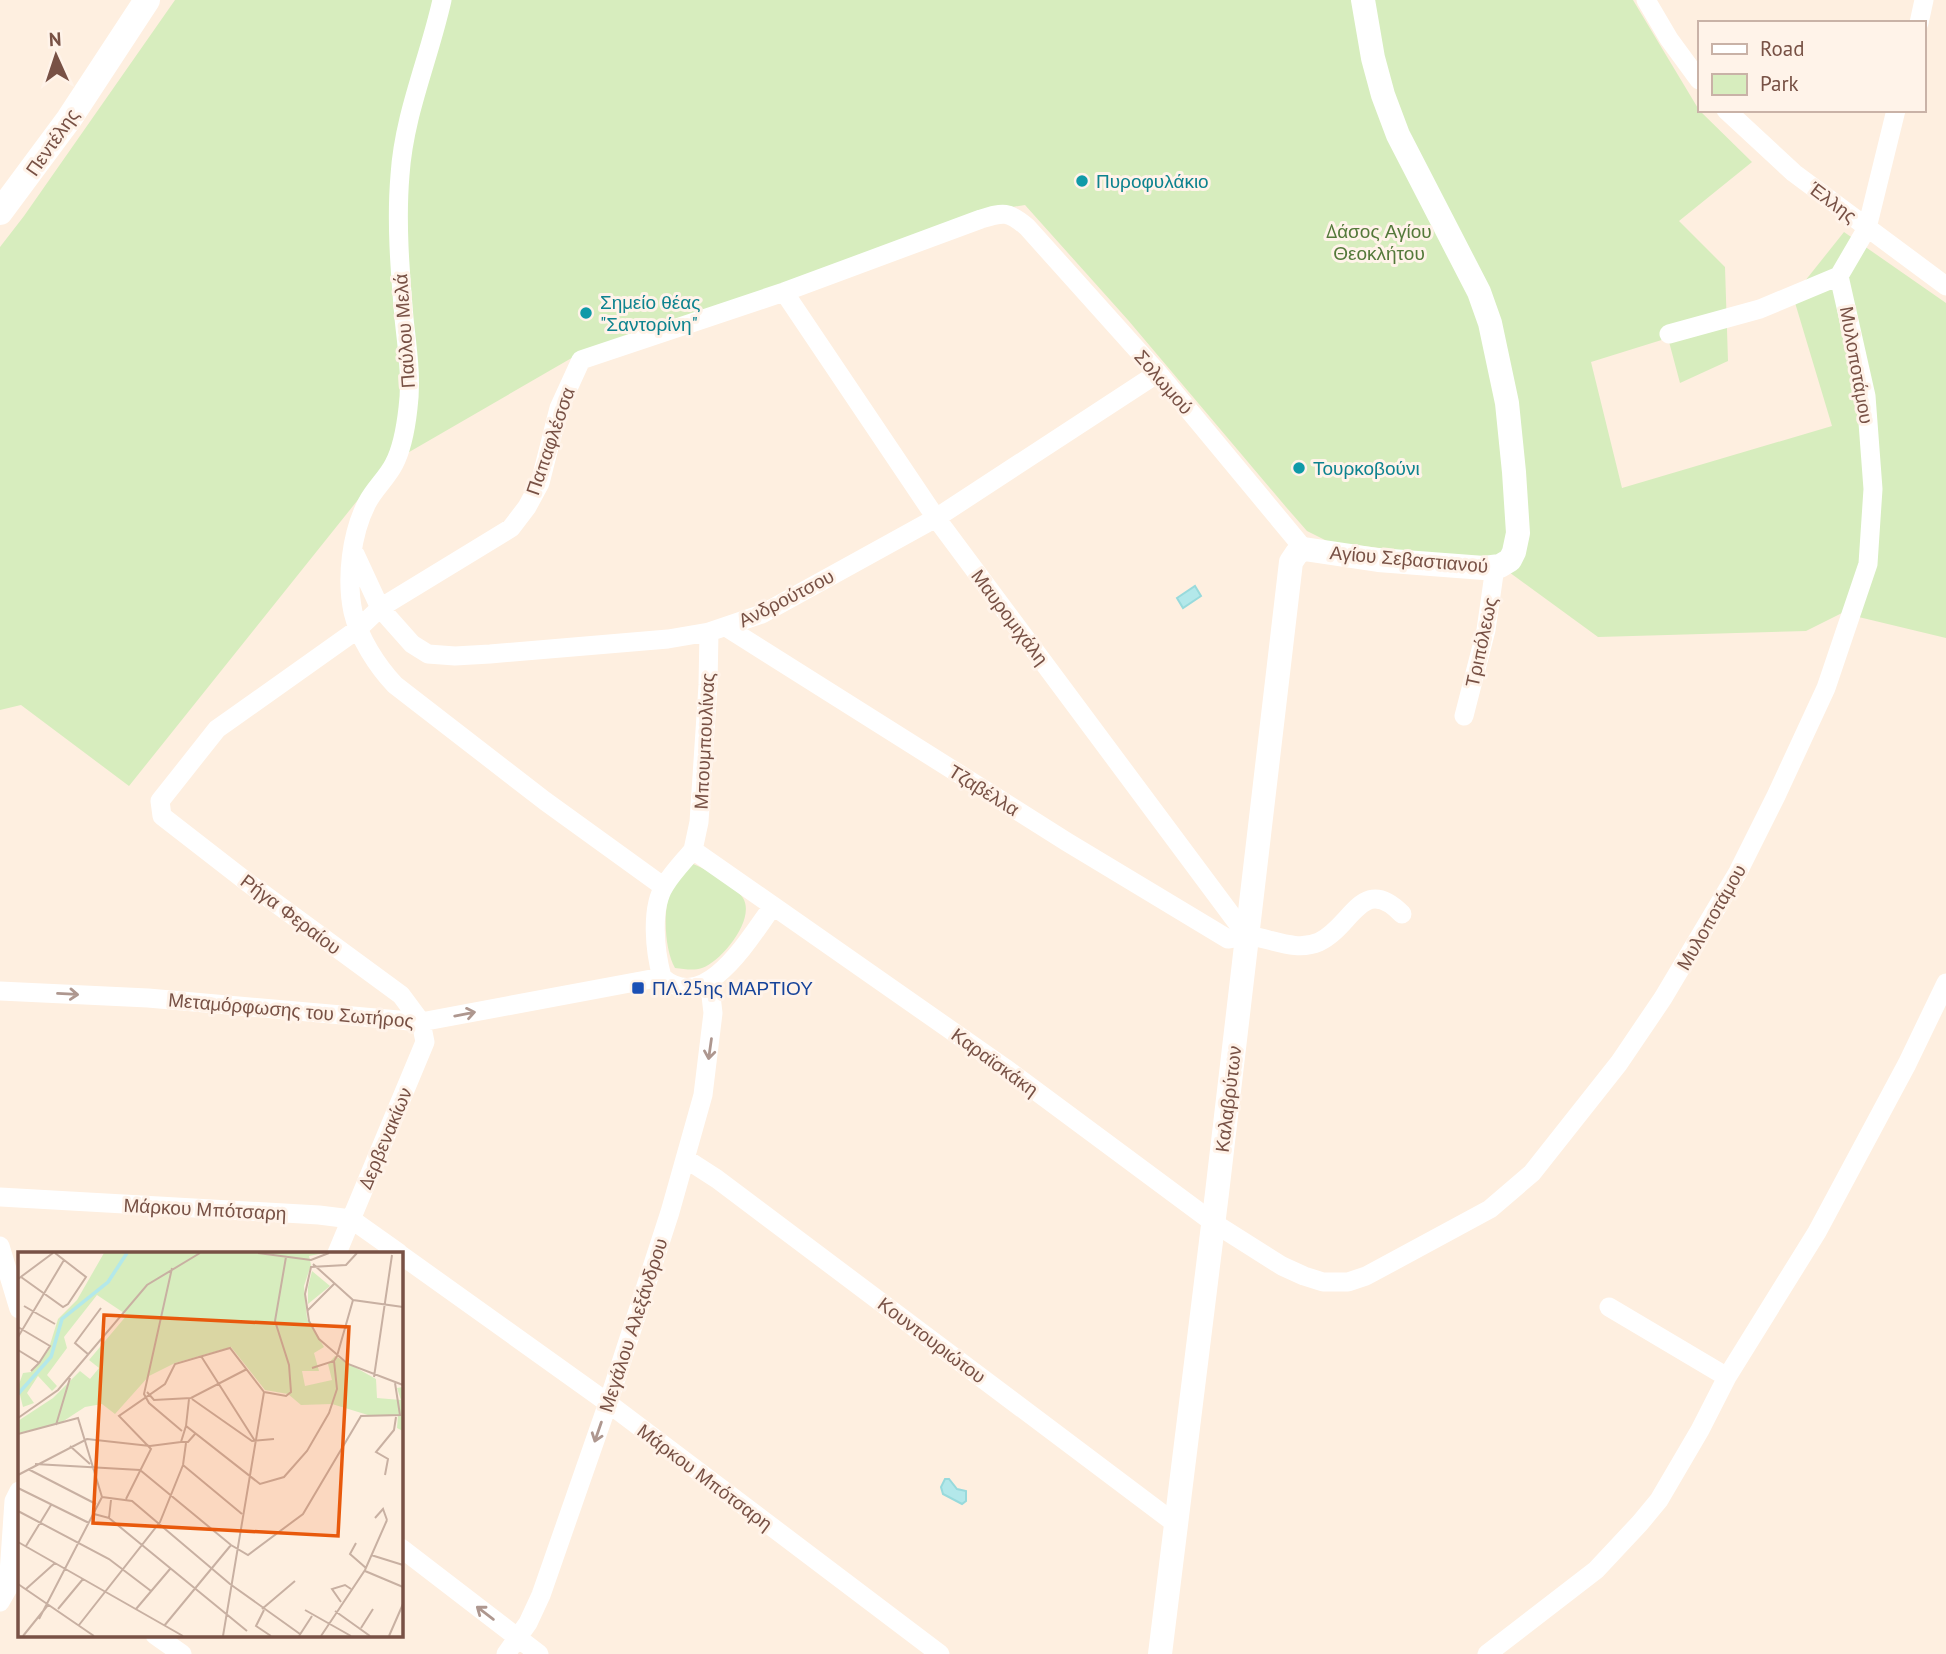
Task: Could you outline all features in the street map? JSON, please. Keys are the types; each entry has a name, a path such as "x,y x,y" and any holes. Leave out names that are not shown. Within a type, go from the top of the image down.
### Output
{"main road":[{"name":"Πεντέλης","path":"0,212 69,119 147,0"}],"street":[{"name":"Παύλου Μελά","path":"442,0 434,36 406,125 400,175 399,250 411,371 408,407 401,446 394,466 366,504 353,548 353,610 358,629 384,674 395,685 545,801 664,887"},
{"name":"Αγίου Σεβαστιανού","path":"1304,548 1391,561 1495,567 1510,561 1518,533 1511,431 1502,370 1490,323 1479,292 1398,135 1373,58 1363,0"},
{"path":"1646,0 1669,39 1698,79"},
{"path":"1919,21 1924,0"},
{"name":"Έλλης","path":"1728,112 1794,173 1946,286"},
{"path":"1669,334 1760,309 1839,276 1867,228 1896,112"},
{"name":"Παπαφλέσσα","path":"160,808 163,794 217,729 358,629 380,608 511,528 540,483 559,408 581,360 784,292 981,219 1007,214 1018,220"},
{"name":"Σολωμού","path":"1018,220 1035,235 1158,373 1304,548"},
{"name":"Μυλοποτάμου","path":"1214,1223 1282,1266 1323,1282 1348,1282 1401,1259 1490,1209 1532,1173 1619,1063 1664,998 1738,872 1776,796 1826,688 1868,564 1873,489 1866,396 1839,276"},
{"name":"Μαυρομιχάλη","path":"784,292 936,518 1247,936"},
{"name":"Ανδρούτσου","path":"353,548 380,608 412,645 433,655 490,654 668,639 717,629 762,614 936,518 1158,373"},
{"name":"Καλαβρύτων","path":"1160,1654 1214,1223 1291,562 1304,548"},
{"name":"Τριπόλεως","path":"1464,716 1486,630 1495,567"},
{"name":"Μπουμπουλίνας","path":"693,850 699,821 708,685 717,629"},
{"name":"Τζαβέλλα","path":"717,629 1228,939 1247,936 1306,946 1320,942 1366,901 1379,898 1391,903 1402,914"},
{"name":"Ρήγα Φεραίου","path":"160,808 162,816 401,995 421,1022"},
{"path":"693,850 664,887 658,908 655,944 662,977 677,985 691,986 715,979 773,906"},
{"name":"Καραϊσκάκη","path":"693,850 1005,1068 1214,1223"},
{"name":"Μεταμόρφωσης του Σωτήρος","path":"0,990 148,998 421,1022 662,977"},
{"name":"Μεγάλου Αλεξάνδρου","path":"512,1646 528,1623 541,1595 608,1403 686,1159 703,1095 711,1038 713,1013 706,982"},
{"path":"1487,1654 1596,1570 1640,1523 1677,1470 1727,1377 1817,1232 1907,1064 1946,983"},
{"name":"Δερβενακίων","path":"337,1252 425,1042 421,1022"},
{"name":"Κουντουριώτου","path":"686,1159 1176,1524"},
{"name":"Μάρκου Μπότσαρη","path":"0,1197 351,1219 397,1252"},
{"path":"0,1246 18,1306"},
{"name":"Μάρκου Μπότσαρη","path":"402,1255 608,1403 940,1654"},
{"path":"1609,1307 1727,1377"},
{"path":"9,1593 11,1496"},
{"path":"402,1549 512,1646 539,1654"},
{"path":"156,1636 182,1654"}],"green space":[{"name":"Δάσος Αγίου Θεοκλήτου","path":"175,0 1633,0 1698,112 1752,162 1679,221 1725,267 1728,361 1680,383 1668,338 1591,362 1622,488 1832,426 1793,296 1844,232 1946,303 1946,638 1842,613 1806,631 1598,637 1487,556 1465,558 1329,542 1307,531 1128,320 1025,205 1006,208 582,352 385,466 129,786 21,705 0,710 0,247"},
{"path":"693,864 734,889 743,898 746,907 741,928 727,948 710,964 692,970 675,968 671,960 666,915 673,885"}],"water":[{"path":"1195,586 1201,596 1183,608 1177,598"},
{"path":"945,1479 949,1479 957,1489 966,1491 966,1501 962,1504 943,1494 941,1487"}],"place":[{"name":"Πυροφυλάκιο","path":"1082,181"},
{"name":"Σημείο θέας \"Σαντορίνη\"","path":"586,313"},
{"name":"Τουρκοβούνι","path":"1299,468"},
{"name":"ΠΛ.25ης ΜΑΡΤΙΟΥ","path":"638,988"}]}
